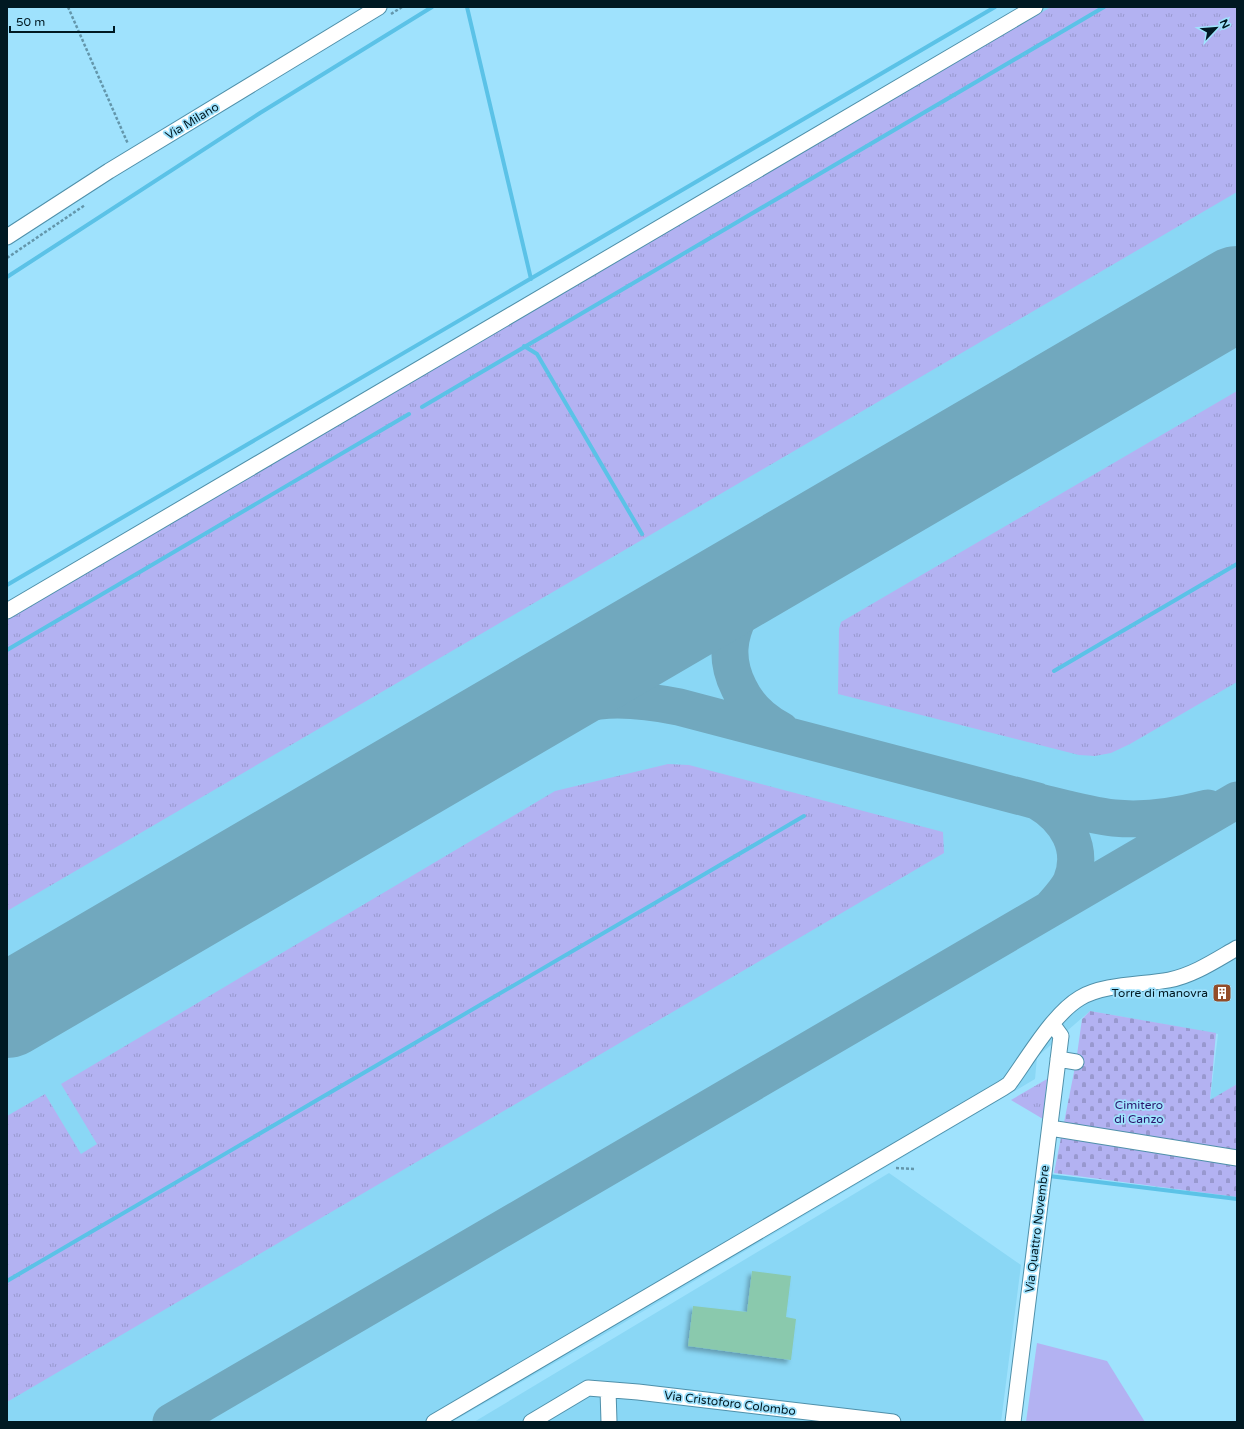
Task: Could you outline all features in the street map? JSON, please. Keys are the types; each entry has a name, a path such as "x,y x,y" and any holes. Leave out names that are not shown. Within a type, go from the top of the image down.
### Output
{"street":[{"name":"Via Milano","path":"7,237 133,157 379,7"},
{"path":"7,611 1035,7"},
{"path":"434,1422 1004,1088 1057,1030 1070,1006 1080,998 1093,992 1177,978 1191,973 1237,948"},
{"name":"Via Quattro Novembre","path":"1013,1422 1058,1059 1057,1030"},
{"path":"1058,1059 1076,1062"},
{"path":"1050,1128 1237,1158"},
{"name":"Via Cristoforo Colombo","path":"531,1422 588,1388 638,1392 893,1422"},
{"path":"608,1390 609,1422"}],"path":[{"path":"68,7 133,157"}],"shaded area":[{"path":"1020,7 1237,7 1237,1084 1210,1101 1218,1034 1090,1011 1037,1057 1035,1079 593,1341 452,1422 7,1422 7,602"},
{"path":"889,1173 1021,1265 1001,1422 474,1422"}],"green space":[{"path":"1051,7 1237,7 1237,192 7,911 7,617"},
{"path":"1237,391 1237,682 1130,744 1111,753 1095,756 1079,755 838,694 839,629 841,622"},
{"path":"668,764 689,765 943,832 944,853 7,1402 7,1116 45,1094 81,1154 97,1144 61,1084 555,791"},
{"name":"Cimitero di Canzo","path":"1090,1011 1216,1033 1210,1100 1237,1084 1237,1197 1054,1173 1076,1062 1082,1019"},
{"path":"1047,1079 1043,1119 1011,1100"},
{"path":"1037,1343 1107,1361 1145,1422 1026,1422"}],"building":[{"path":"752,1271 791,1276 786,1317 796,1319 791,1360 688,1346 693,1306 747,1312"}],"waterway":[{"path":"7,277 260,113 432,7"},
{"path":"467,7 531,279"},
{"path":"7,585 995,7"},
{"path":"422,407 1104,7"},
{"path":"524,346 537,354 642,534"},
{"path":"7,650 409,414"},
{"path":"1054,671 1237,564"},
{"path":"7,1281 804,816"},
{"path":"1049,1176 1237,1199"}],"taxiway":[{"path":"781,730 756,712 743,695 732,668 730,649 733,631 740,614 750,598 791,554"},
{"path":"497,725 573,705 599,701 629,700 650,702 679,707 1037,801 1057,816 1064,825 1070,835 1076,857 1075,869 1071,882 1064,893 1050,909"},
{"path":"171,1422 1237,800"},
{"path":"1039,802 1095,815 1126,819 1161,817 1208,808"}],"runway":[{"path":"7,1011 1237,293"}],"place":[{"name":"Torre di manovra","path":"1222,993"}]}
